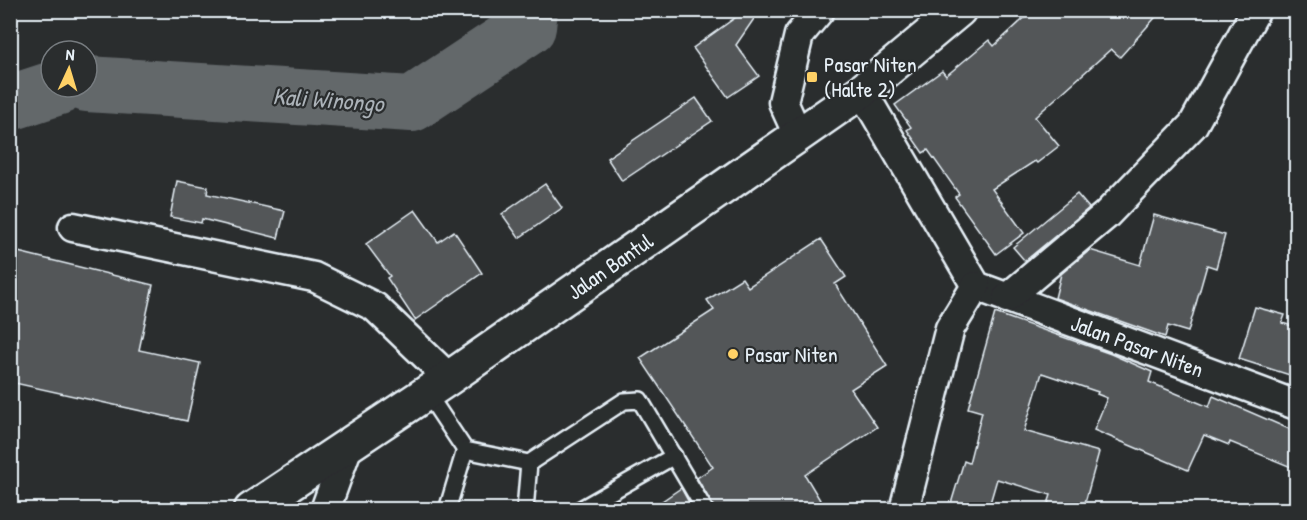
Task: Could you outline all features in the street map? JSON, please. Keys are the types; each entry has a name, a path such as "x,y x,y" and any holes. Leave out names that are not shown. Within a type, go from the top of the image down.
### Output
{"main road":[{"name":"Jalan Bantul","path":"251,510 438,386 862,91 959,10"}],"street":[{"path":"798,135 783,102 799,35 820,10"},
{"path":"1007,298 1106,215 1193,125 1256,10"},
{"path":"862,91 976,286 950,328 904,510"},
{"path":"73,227 314,277 375,307 438,386"},
{"name":"Jalan Pasar Niten","path":"976,286 1296,405"},
{"path":"325,510 348,446"}],"lane":[{"path":"438,386 465,450 447,510"},
{"path":"465,450 529,463 632,398 640,400 647,408 705,510"},
{"path":"579,510 675,456"},
{"path":"525,510 529,463"}],"building":[{"path":"746,10 760,10 736,45 759,76 728,97 693,48"},
{"path":"1033,10 1162,10 1120,57 1111,49 1035,117 1059,146 1037,163 1035,161 992,189 1024,233 996,254 955,197 959,194 928,150 923,153 907,130 911,127 895,105 942,71 946,76 989,40 994,46"},
{"path":"696,98 712,121 622,181 607,158"},
{"path":"177,181 208,187 207,194 285,211 278,238 202,219 201,223 170,217"},
{"path":"545,184 562,208 519,238 502,214"},
{"path":"1077,194 1089,208 1025,261 1013,247"},
{"path":"415,210 438,242 454,231 482,273 415,320 387,278 390,276 366,244"},
{"path":"1154,215 1225,235 1216,268 1207,265 1188,332 1168,326 1165,337 1055,298 1061,274 1090,250 1140,265"},
{"path":"821,239 846,277 835,284 887,366 851,389 877,427 805,475 826,510 715,510 697,478 713,467 640,358 714,310 707,300 742,278 748,287"},
{"path":"10,250 153,285 139,350 200,363 187,421 10,382"},
{"path":"1255,307 1285,315 1282,323 1296,327 1296,377 1239,359"},
{"path":"995,313 1111,354 1152,372 1149,382 1209,407 1213,396 1296,432 1296,469 1230,442 1229,445 1204,435 1188,470 1094,430 1107,398 1097,394 1098,392 1042,373 1024,431 1099,452 1083,510 1046,510 1051,495 997,479 988,510 949,510 964,461 969,463 982,412 968,408"},
{"path":"681,488 693,510 649,510"}],"waterway":[{"name":"Kali Winongo","path":"99,85 412,104 528,27 530,10"},
{"name":"Kali Winongo","path":"10,103 39,94"}],"place":[{"name":"Pasar Niten (Halte 2)","path":"812,77"},
{"name":"Pasar Niten","path":"733,354"}]}
